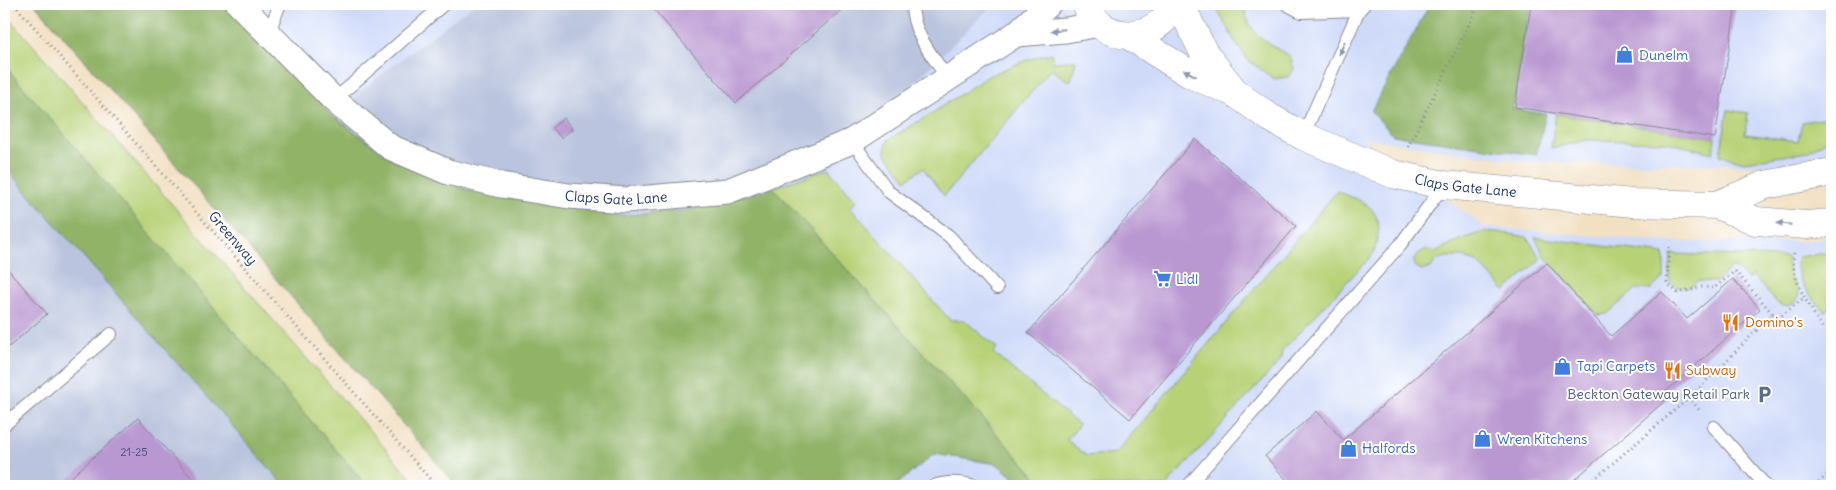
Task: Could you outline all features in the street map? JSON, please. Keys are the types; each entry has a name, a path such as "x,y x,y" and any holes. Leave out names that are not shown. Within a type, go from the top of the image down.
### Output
{"street":[{"name":"Claps Gate Lane","path":"239,4 334,100 390,147 448,172 501,185 569,196 626,200 728,191 852,141 1016,34 1048,4"},
{"path":"1128,35 1145,32 1160,24 1174,4"},
{"path":"1180,4 1204,53 1235,93"},
{"name":"Claps Gate Lane","path":"1016,34 1066,30 1093,14 1113,32 1128,35 1190,74 1235,93 1303,136 1393,174 1444,185 1633,202 1717,205 1756,221 1806,226 1832,222"},
{"name":"Claps Gate Lane","path":"1717,205 1765,185 1826,168"}],"lane":[{"path":"268,34 280,4"},
{"path":"334,100 444,4"},
{"path":"912,4 912,16 918,33 948,79"},
{"path":"1286,4 1301,12 1360,6 1303,136"},
{"path":"852,141 889,192 949,236 998,288"},
{"path":"1188,486 1400,245 1444,185"},
{"path":"4,425 111,334"},
{"path":"1714,427 1766,486"},
{"path":"934,486 944,482 964,483 975,486"}],"path":[{"name":"Greenway","path":"14,4 436,486"},
{"path":"1408,147 1479,4"},
{"path":"1669,247 1667,283 1678,293 1701,287 1714,288 1735,271 1773,314 1780,317 1805,296"},
{"path":"1796,247 1793,262 1796,276 1824,330"},
{"path":"1586,486 1689,398 1773,314"},
{"path":"1689,398 1714,427"},
{"path":"1815,486 1832,471"}],"shaded area":[{"path":"238,4 476,4 330,114"},
{"path":"474,4 993,4 828,169 773,188 690,210 619,216 470,191 394,161 330,114"},
{"path":"982,4 1832,4 1832,156 1792,166 1527,162 1362,138 1485,227 1672,242 1803,241 1832,238 1832,486 1044,486 773,188 828,169"},
{"path":"4,166 285,486 4,486"},
{"path":"934,454 997,464 1024,486 895,486"}],"green space":[{"path":"35,4 238,4 330,114 395,161 470,191 619,216 690,210 773,188 1044,486 1024,486 997,464 934,454 895,486 457,486"},
{"path":"1216,4 1244,4 1246,17 1255,33 1269,44 1290,56 1294,69 1288,77 1274,79 1248,60 1234,40 1216,8"},
{"path":"1430,4 1530,4 1513,109 1546,114 1536,155 1393,135 1371,111"},
{"path":"4,12 418,486 367,486 4,65"},
{"path":"1051,53 1053,62 1076,60 1071,80 1068,81 1051,69 944,196 923,168 906,180 886,154 886,145 889,139 988,76 1024,61"},
{"path":"4,65 367,486 285,486 4,166"},
{"path":"1728,110 1748,113 1745,134 1798,141 1802,122 1821,119 1832,113 1832,137 1807,152 1744,162 1720,155"},
{"path":"1556,114 1715,138 1713,153 1666,142 1588,140 1551,148"},
{"path":"828,169 857,201 850,207 950,320 964,320 997,348 993,353 1079,425 1067,440 1087,456 1116,453 1337,191 1361,201 1371,208 1376,216 1379,229 1374,253 1282,351 1281,360 1166,486 1044,486 773,188"},
{"path":"1484,232 1497,232 1527,237 1541,259 1505,291 1479,263 1462,257 1447,257 1435,261 1431,268 1422,270 1414,266 1414,260 1417,255 1426,249 1435,252 1461,239"},
{"path":"1535,237 1664,254 1664,277 1651,289 1636,289 1607,314 1598,315 1545,257"},
{"path":"1832,252 1832,306 1825,312 1804,287 1797,265 1798,257"},
{"path":"1671,254 1787,257 1789,275 1798,291 1799,297 1796,302 1783,306 1777,303 1752,275 1748,279 1736,268 1731,268 1716,282 1697,281 1689,288 1675,287 1669,279"}],"building":[{"path":"649,4 848,4 736,103"},
{"name":"Dunelm","path":"1531,4 1736,4 1715,138 1515,107"},
{"path":"564,118 572,129 561,138 552,128"},
{"name":"Lidl","path":"1195,139 1296,226 1130,419 1028,333"},
{"path":"1547,263 1611,336 1662,292 1687,319 1733,279 1760,309 1662,395 1667,399 1567,486 1292,486 1265,456 1317,411 1343,440"},
{"path":"4,265 47,314 4,351"},
{"path":"138,418 199,486 61,486"}],"place":[{"name":"Dunelm","path":"1625,55"},
{"name":"Lidl","path":"1162,279"},
{"name":"Domino's","path":"1731,322"},
{"name":"Tapi Carpets","path":"1563,366"},
{"name":"Subway","path":"1672,370"},
{"name":"Beckton Gateway Retail Park","path":"1764,394"},
{"name":"Wren Kitchens","path":"1483,439"},
{"name":"Halfords","path":"1348,448"}]}
